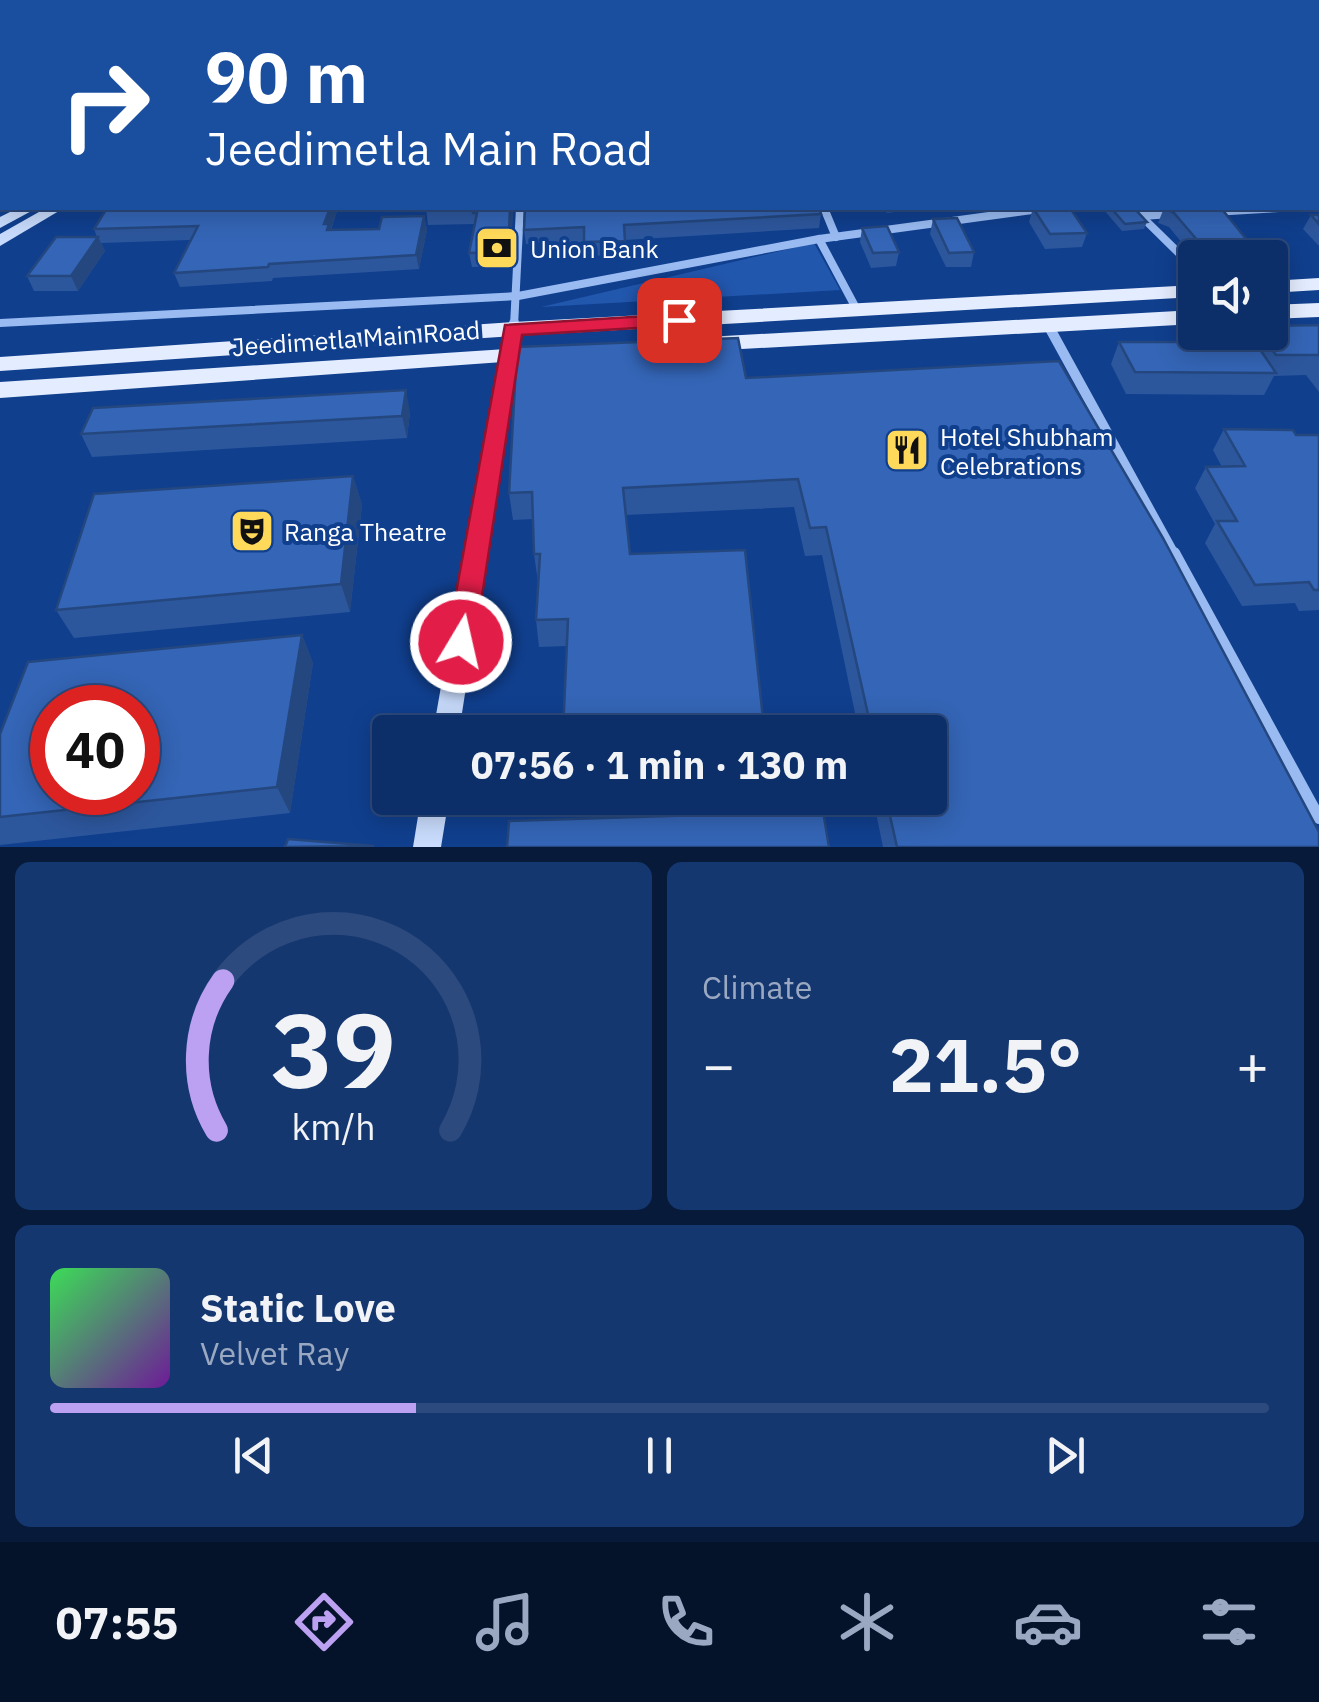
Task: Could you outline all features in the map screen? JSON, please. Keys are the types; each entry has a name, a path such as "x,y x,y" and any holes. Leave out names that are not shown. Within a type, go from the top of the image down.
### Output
{"main road":[{"path":"1288,286 1319,284"},
{"name":"Jeedimetla Main Road","path":"0,364 512,329 1178,292"},
{"path":"1288,311 1319,310"},
{"path":"687,345 1178,318"},
{"name":"Jeedimetla Main Road","path":"0,390 570,352"},
{"path":"0,377 189,364 242,373"}],"street":[{"path":"0,223 24,210"},
{"path":"0,241 53,210"},
{"path":"449,715 518,296 520,210"},
{"path":"825,210 836,238"},
{"path":"0,323 518,296 819,239 1033,210"},
{"path":"1135,210 1178,252"},
{"path":"1201,212 1240,210"},
{"path":"1142,216 1181,214"},
{"path":"819,239 857,310"},
{"path":"1048,325 1319,818"},
{"path":"427,847 432,815"}],"shaded area":[{"path":"814,243 840,290 541,307"}],"building":[{"path":"106,210 329,210 324,224 329,224 327,230 379,229 382,217 424,216 416,255 174,273 198,226 94,229"},
{"path":"510,210 508,252 469,253 477,213 473,213"},
{"path":"525,210 820,210 821,214 624,225 625,241 584,242 584,227 524,230"},
{"path":"1034,210 1071,210 1087,233 1050,234"},
{"path":"1113,210 1136,210 1147,222 1125,224"},
{"path":"1168,210 1223,210 1247,240 1197,240"},
{"path":"957,218 974,252 949,253 933,219"},
{"path":"887,226 899,252 873,253 862,228"},
{"path":"56,237 98,237 71,276 27,276"},
{"path":"1319,325 1319,355 1276,355 1272,350 1288,350 1288,326"},
{"path":"738,338 746,378 1059,361 1163,538 1319,832 1319,847 897,847 890,815 947,815 947,715 868,715 826,527 810,528 798,479 623,488 630,554 745,550 763,715 564,715 568,619 536,620 540,554 534,554 532,492 509,493 517,347"},
{"path":"1119,342 1178,342 1178,350 1260,350 1276,373 1135,372"},
{"path":"406,390 402,416 81,434 93,408"},
{"path":"1224,429 1293,430 1296,435 1319,435 1319,590 1314,590 1309,582 1255,585 1217,521 1237,521 1206,467 1245,466"},
{"path":"353,476 341,584 56,610 94,494"},
{"path":"302,635 277,787 160,800 160,685 30,685 30,814 0,817 0,734 28,662"},
{"path":"824,815 829,847 507,847 509,821"},
{"path":"288,839 374,846 285,847"}],"place":[{"name":"Union Bank","path":"497,248"},
{"name":"Hotel Shubham Celebrations","path":"907,450"},
{"name":"Ranga Theatre","path":"252,531"}],"route":[{"path":"461,642 512,329 679,320"}]}
